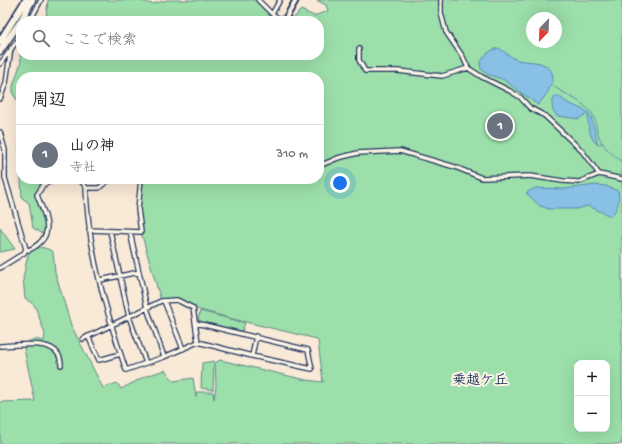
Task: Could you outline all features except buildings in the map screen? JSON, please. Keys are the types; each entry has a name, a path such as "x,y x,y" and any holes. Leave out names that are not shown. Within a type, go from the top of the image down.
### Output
{"highway":[{"path":"0,41 26,0"},
{"path":"24,16 32,0"},
{"path":"0,51 16,28"}],"street":[{"path":"33,16 41,0"},
{"path":"258,0 275,16"},
{"path":"272,14 280,0"},
{"path":"286,16 296,0"},
{"path":"441,0 441,13 446,32 468,68 520,97 530,108 545,116 582,151 599,174"},
{"path":"0,64 16,42"},
{"path":"0,99 6,83 11,48"},
{"path":"359,48 359,60 365,71 398,71 442,76 468,68"},
{"path":"0,132 6,150 5,178 26,248 24,253 0,268"},
{"path":"324,164 338,158 358,153 400,151 454,167 482,178 530,176 580,182 599,174 622,179"},
{"path":"26,248 29,250 38,245 45,235 48,223 37,195 45,184"},
{"path":"84,184 86,188 89,230 110,325 126,370 164,357 198,342 312,369 308,350 256,336 196,323"},
{"path":"86,188 99,188 104,184"},
{"path":"89,230 141,232 138,209 140,184"},
{"path":"110,232 128,317 146,363"},
{"path":"130,232 147,308 164,357"},
{"path":"100,280 138,272"},
{"path":"83,339 147,308 164,301 177,300 188,304 193,308 198,342"},
{"path":"164,301 183,349"},
{"path":"88,336 100,360 120,354"},
{"path":"252,356 256,336"},
{"path":"0,346 24,344 45,346 60,355 61,365"}],"green space":[{"path":"48,0 138,0 152,4 167,0 258,0 277,16 46,16"},
{"path":"316,0 622,0 622,444 0,444 0,402 35,401 23,344 34,339 44,341 45,334 35,306 25,298 23,278 29,250 36,248 44,248 53,252 55,272 71,325 103,388 117,383 121,389 146,376 165,370 174,381 193,378 196,397 196,392 213,392 214,399 216,386 215,363 220,360 306,380 323,382 318,341 313,338 193,308 185,302 161,301 141,232 139,217 141,184 324,184 324,72 18,72 21,60 324,60 324,16 314,16 328,11 326,5"},
{"path":"301,10 314,16 296,16"},
{"path":"16,77 16,98 13,94 13,86"},
{"path":"21,184 45,184 37,195 47,228 45,235 33,228 29,203 22,198"},
{"path":"0,228 15,249 0,252"},
{"path":"200,311 245,323 242,331 198,321"},
{"path":"214,361 213,390 201,388 202,363"}],"water":[{"path":"499,48 515,59 540,63 551,71 553,76 550,88 538,105 504,80 487,74 481,69 480,63 486,55 490,51"},
{"path":"555,96 559,96 566,102 588,112 591,117 598,145 591,135 588,115 586,114 579,119 557,116 552,107"},
{"path":"596,185 606,186 618,191 618,204 611,216 588,206 576,209 549,209 540,206 526,193 535,188 564,189"}],"waterway":[{"path":"551,85 576,100 590,111 594,117 598,134 603,145 622,162"},
{"path":"599,144 603,143"}],"place":[{"name":"山の神","path":"500,126"}],"district":[{"name":"乗越ケ丘","path":"480,381"}]}
